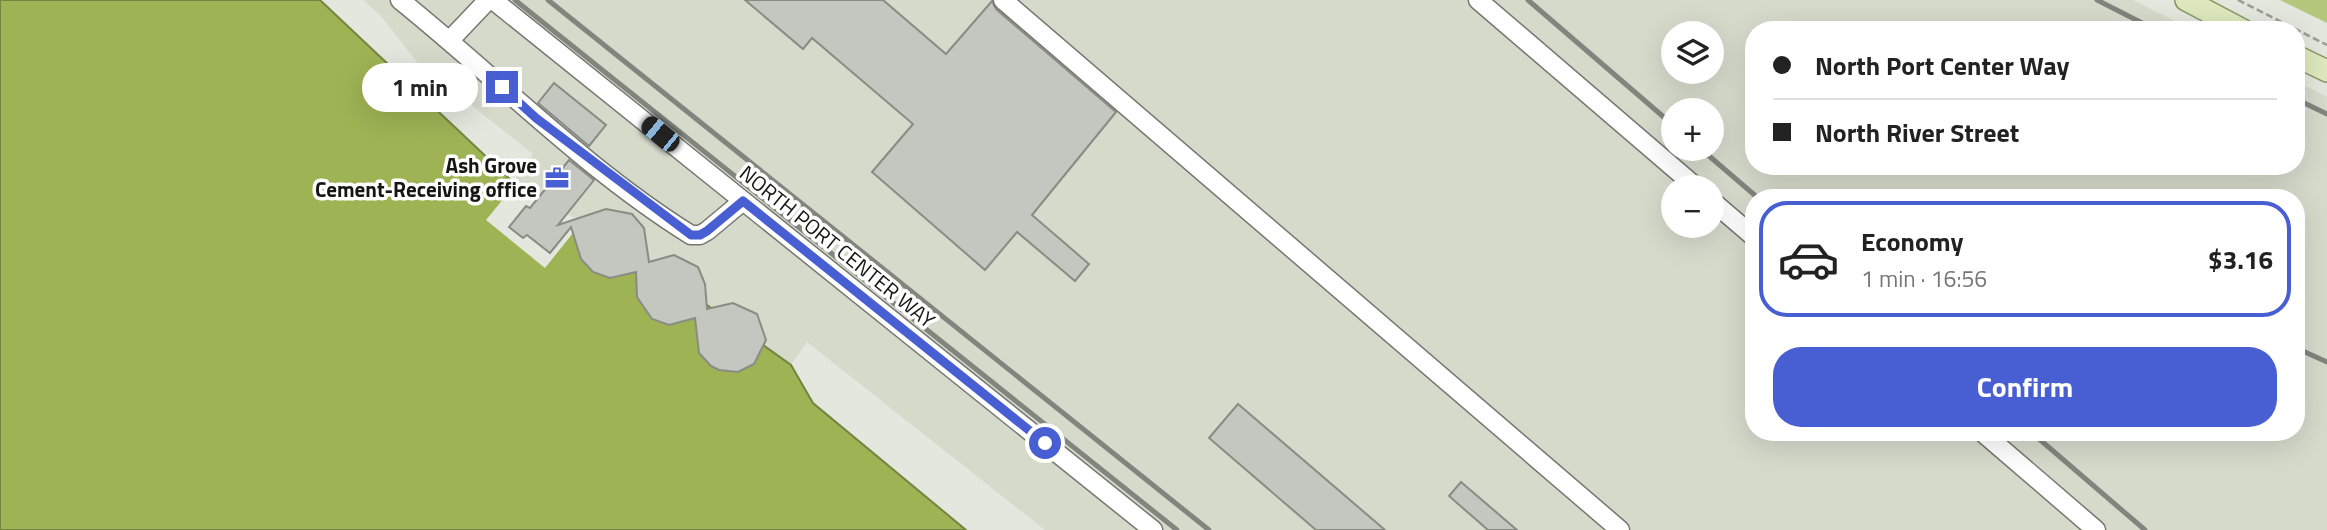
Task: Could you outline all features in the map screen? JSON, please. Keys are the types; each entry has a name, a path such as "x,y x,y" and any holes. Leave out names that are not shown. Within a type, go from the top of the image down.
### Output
{"main road":[{"path":"2186,0 2226,21"},
{"path":"2305,60 2327,71"}],"lane":[{"path":"400,0 450,40 536,118 691,235 700,235 707,231 743,201"},
{"path":"450,40 490,0"},
{"name":"NORTH PORT CENTER WAY","path":"490,0 1153,530"},
{"path":"1003,0 1620,530"},
{"path":"1478,0 1682,175"},
{"path":"1724,211 1745,229"},
{"path":"1992,441 2096,530"}],"path":[{"path":"2238,0 2280,21"},
{"path":"2305,34 2327,45"}],"shaded area":[{"path":"0,0 320,0 513,182 573,222 665,275 791,365 813,403 966,530 0,530"},
{"path":"363,0 2133,0 2175,21 1745,21 1745,175 2305,175 2305,86 2327,97 2327,530 1045,530 807,342 791,365 665,275 573,222 513,182 533,154 417,62 381,16"},
{"path":"2280,0 2327,0 2327,23"}],"pier":[{"path":"518,181 581,223 545,268 486,220"}],"building":[{"path":"745,0 883,0 946,54 992,1 996,9 1116,112 1032,215 1089,264 1075,281 1017,232 985,270 872,172 913,124 812,38 803,49"},
{"path":"554,83 606,125 589,146 538,103"},
{"path":"569,160 594,180 558,225 606,209 632,214 644,228 649,262 674,255 698,267 705,284 707,309 733,303 757,314 766,340 754,364 738,372 719,370 711,366 699,353 695,318 669,325 652,319 637,297 636,272 610,278 593,272 581,259 571,227 550,253 527,235 523,238 509,227 526,206 530,208"},
{"path":"1238,404 1385,530 1316,530 1209,438"},
{"path":"1461,482 1517,530 1488,530 1449,496"}],"railway":[{"path":"515,0 1177,530"},
{"path":"548,0 1209,530"},
{"path":"1528,0 1661,115"},
{"path":"2097,0 2138,21"},
{"path":"2305,103 2327,114"},
{"path":"1715,161 1748,189"},
{"path":"2305,352 2327,362"},
{"path":"2041,441 2145,530"}],"place":[{"name":"Ash Grove Cement-Receiving office","path":"557,178"}],"route":[{"path":"502,87 536,118 691,235 700,235 707,231 743,201 1045,443"}]}
